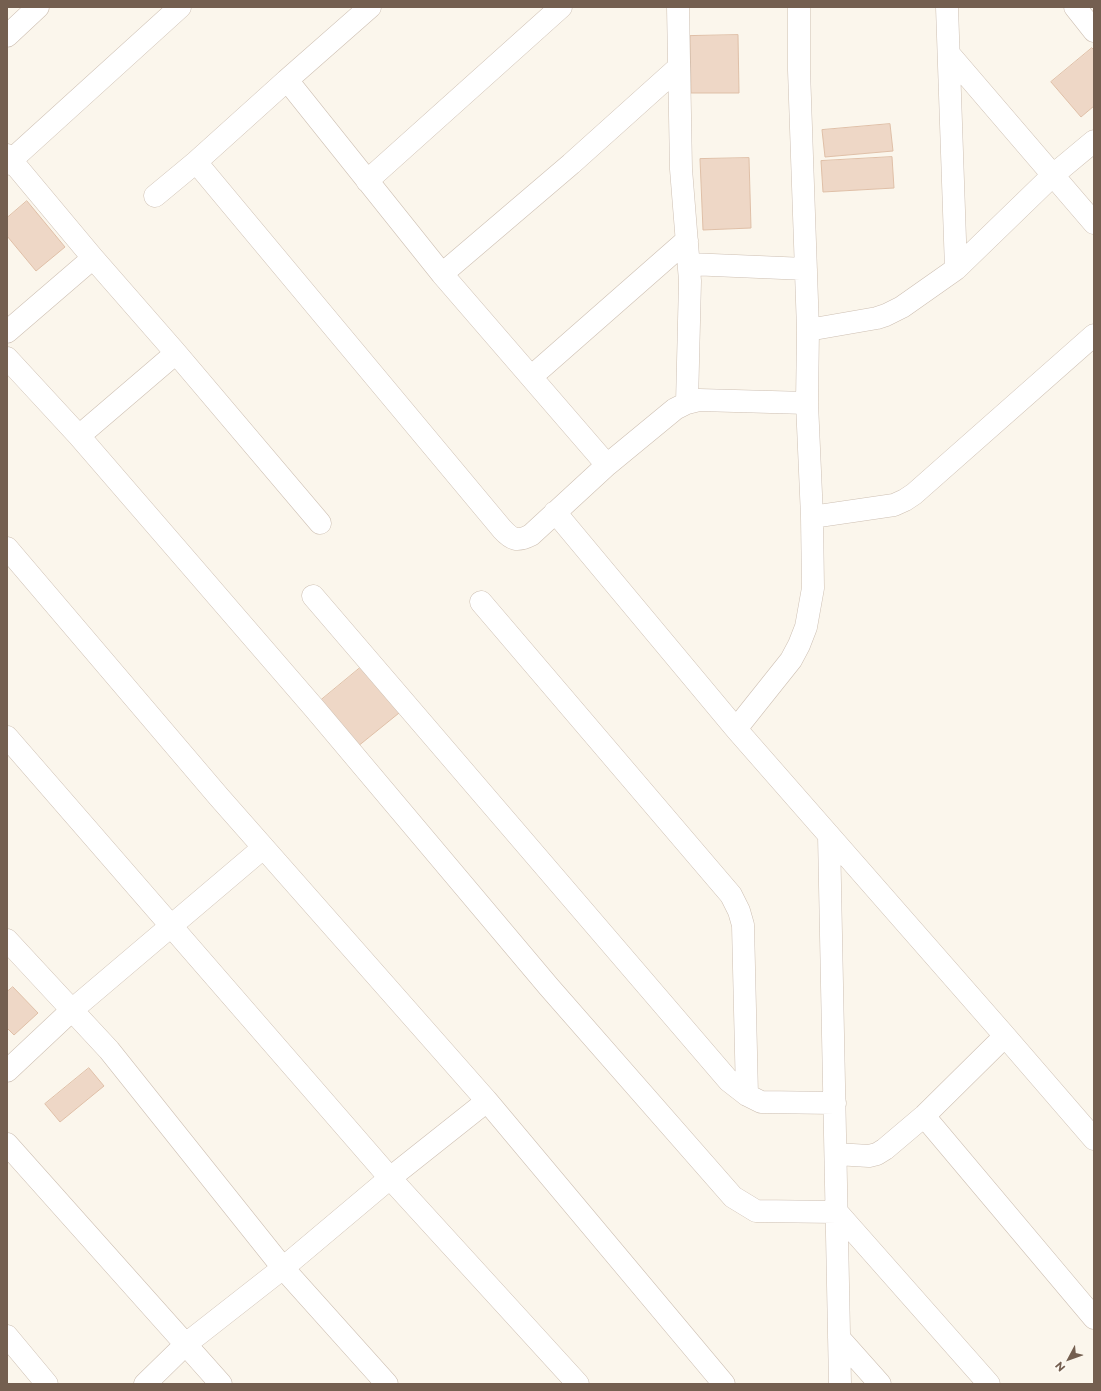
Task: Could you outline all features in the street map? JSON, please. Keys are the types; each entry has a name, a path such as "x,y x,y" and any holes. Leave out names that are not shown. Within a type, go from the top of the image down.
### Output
{"street":[{"path":"7,36 38,7"},
{"path":"180,7 9,160 176,353 320,523"},
{"path":"155,196 196,162 370,7"},
{"path":"368,181 561,7"},
{"path":"678,7 680,170 690,281 687,403"},
{"path":"736,729 791,660 799,646 806,628 813,588 812,517 807,403 808,330 799,70 799,7"},
{"path":"947,7 956,269"},
{"path":"1075,7 1094,31"},
{"path":"949,54 1052,176 1094,223"},
{"path":"442,274 571,164 679,67"},
{"path":"287,80 442,274 607,465"},
{"path":"808,330 886,315 902,307 956,269 1052,176 1094,141"},
{"path":"196,162 509,536 516,539 523,539 531,535 607,465 675,409 687,403 699,400 807,403"},
{"path":"531,377 687,240"},
{"path":"7,332 93,258"},
{"path":"689,264 806,269"},
{"path":"812,517 894,505 905,500 914,494 1094,335"},
{"path":"79,436 176,353"},
{"path":"7,358 79,436 315,709 549,987 733,1197 756,1211 837,1212 989,1384"},
{"path":"555,512 736,729 1006,1036 1094,1139"},
{"path":"7,548 263,848 487,1101 724,1384"},
{"path":"313,596 728,1081 747,1096 760,1102 835,1103"},
{"path":"481,602 731,895 739,911 743,925 747,1096"},
{"path":"7,737 390,1178 578,1384"},
{"path":"829,835 840,1384"},
{"path":"7,1071 72,1010 170,925 263,848"},
{"path":"7,940 109,1050 283,1268 387,1384"},
{"path":"836,1154 869,1156 885,1150 924,1116 1006,1036"},
{"path":"145,1384 186,1344 283,1268 390,1178 487,1101"},
{"path":"924,1116 1094,1318"},
{"path":"7,1144 221,1384"},
{"path":"7,1336 47,1384"},
{"path":"839,1338 880,1384"}],"building":[{"path":"738,35 739,93 691,93 690,36"},
{"path":"1092,48 1094,50 1094,106 1081,117 1051,82"},
{"path":"890,124 893,151 825,157 822,130"},
{"path":"892,157 894,188 823,192 821,161"},
{"path":"749,158 751,228 703,230 700,159"},
{"path":"27,201 65,247 36,271 7,236 7,218"},
{"path":"366,663 404,709 357,747 320,701"},
{"path":"13,987 38,1013 14,1035 7,1028 7,992"},
{"path":"89,1068 104,1086 60,1122 45,1104"}]}
